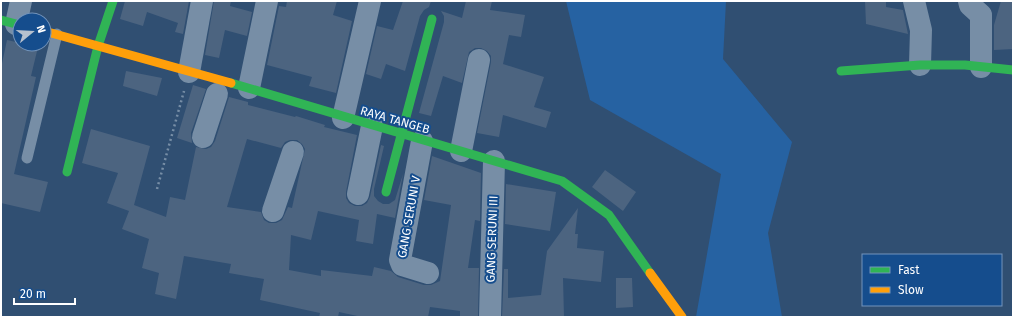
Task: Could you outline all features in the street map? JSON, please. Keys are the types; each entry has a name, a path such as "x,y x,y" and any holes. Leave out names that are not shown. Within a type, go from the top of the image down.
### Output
{"street":[{"path":"16,12 21,1"},
{"path":"67,172 98,46 113,1"},
{"path":"189,72 202,1"},
{"path":"248,88 267,1"},
{"path":"343,118 370,1"},
{"path":"914,1 921,30 920,65"},
{"path":"969,1 970,5 982,15 981,66"},
{"path":"386,192 400,134 432,19"},
{"name":"RAYA TANGEB","path":"52,33 248,88 343,118 562,180 608,215 682,317"},
{"path":"461,152 479,60"},
{"path":"841,71 920,65 965,65 1013,70"},
{"path":"202,137 217,94"},
{"path":"358,194 372,126"},
{"name":"GANG SERUNI V","path":"422,141 400,260 402,265 428,272"},
{"path":"273,211 293,152"},
{"name":"GANG SERUNI III","path":"490,317 494,161"}],"lane":[{"path":"27,158 57,34"}],"path":[{"path":"157,189 189,72"}],"shaded area":[{"path":"566,1 726,1 723,59 792,142 768,233 782,317 696,317 721,174 590,100"}],"building":[{"path":"125,1 189,1 183,34 175,32 178,23 147,12 143,26 120,19"},
{"path":"214,1 231,1 230,6 252,12 247,36 225,30 219,58 205,55"},
{"path":"287,1 337,1 333,15 352,21 336,93 309,86 312,77 267,65 279,6 286,7"},
{"path":"403,1 431,1 429,7 424,10 420,16 405,71 386,64 381,79 366,74 377,26 393,30"},
{"path":"466,1 492,1 490,10 525,15 521,37 509,35 503,64 544,77 534,107 551,112 546,128 503,115 499,137 477,133 491,62 491,56 487,51 481,48 475,48 469,52 462,83 443,76 431,116 419,113 444,22 444,16 441,11 462,18"},
{"path":"865,1 886,1 886,7 903,10 908,34 866,24"},
{"path":"1001,1 1013,1 1013,49 994,50 994,25"},
{"path":"7,40 12,41 12,52 37,52 31,76 36,77 14,174 48,182 40,212 1,203 1,68"},
{"path":"126,71 162,78 157,96 123,86"},
{"path":"193,85 206,89 191,133 192,143 177,138"},
{"path":"229,97 248,102 248,105 296,116 325,125 324,127 357,135 346,192 346,198 349,203 355,206 362,206 367,203 370,197 381,145 384,146 374,189 374,196 378,201 383,204 389,204 395,200 403,174 395,218 377,214 373,244 356,241 359,220 318,211 311,240 291,235 289,270 321,276 321,270 372,276 374,267 391,271 398,277 424,285 431,285 440,281 451,205 424,200 432,156 481,173 480,221 475,220 468,268 479,268 478,317 460,317 460,311 430,307 428,317 362,317 339,312 338,317 319,317 320,313 260,300 264,279 229,273 231,264 184,256 176,299 155,294 159,273 142,268 149,239 122,229 129,211 107,203 118,173 82,163 91,129 150,146 134,205 166,217 170,197 185,200 196,147 206,149 211,147 215,141","holes":["247,139 281,148 285,142 297,140 305,149 292,208 288,207 282,220 276,223 269,223 264,220 261,212 227,207"]},
{"path":"605,170 636,192 623,211 592,187"},
{"path":"506,184 556,192 550,231 505,224"},
{"path":"578,208 575,234 578,234 577,248 604,251 601,282 563,278 564,317 502,317 504,269 508,269 508,298 541,295 547,251"},
{"path":"616,278 632,278 633,307 616,308"}],"traffic: fast":[{"path":"67,172 98,46 113,1"},
{"path":"386,192 432,19"},
{"path":"1,20 12,23"},
{"path":"841,71 920,65 965,65 1013,70"},
{"path":"231,83 562,181 609,215 650,273"}],"traffic: slow":[{"path":"52,33 231,83"},
{"path":"650,273 682,317"}]}
